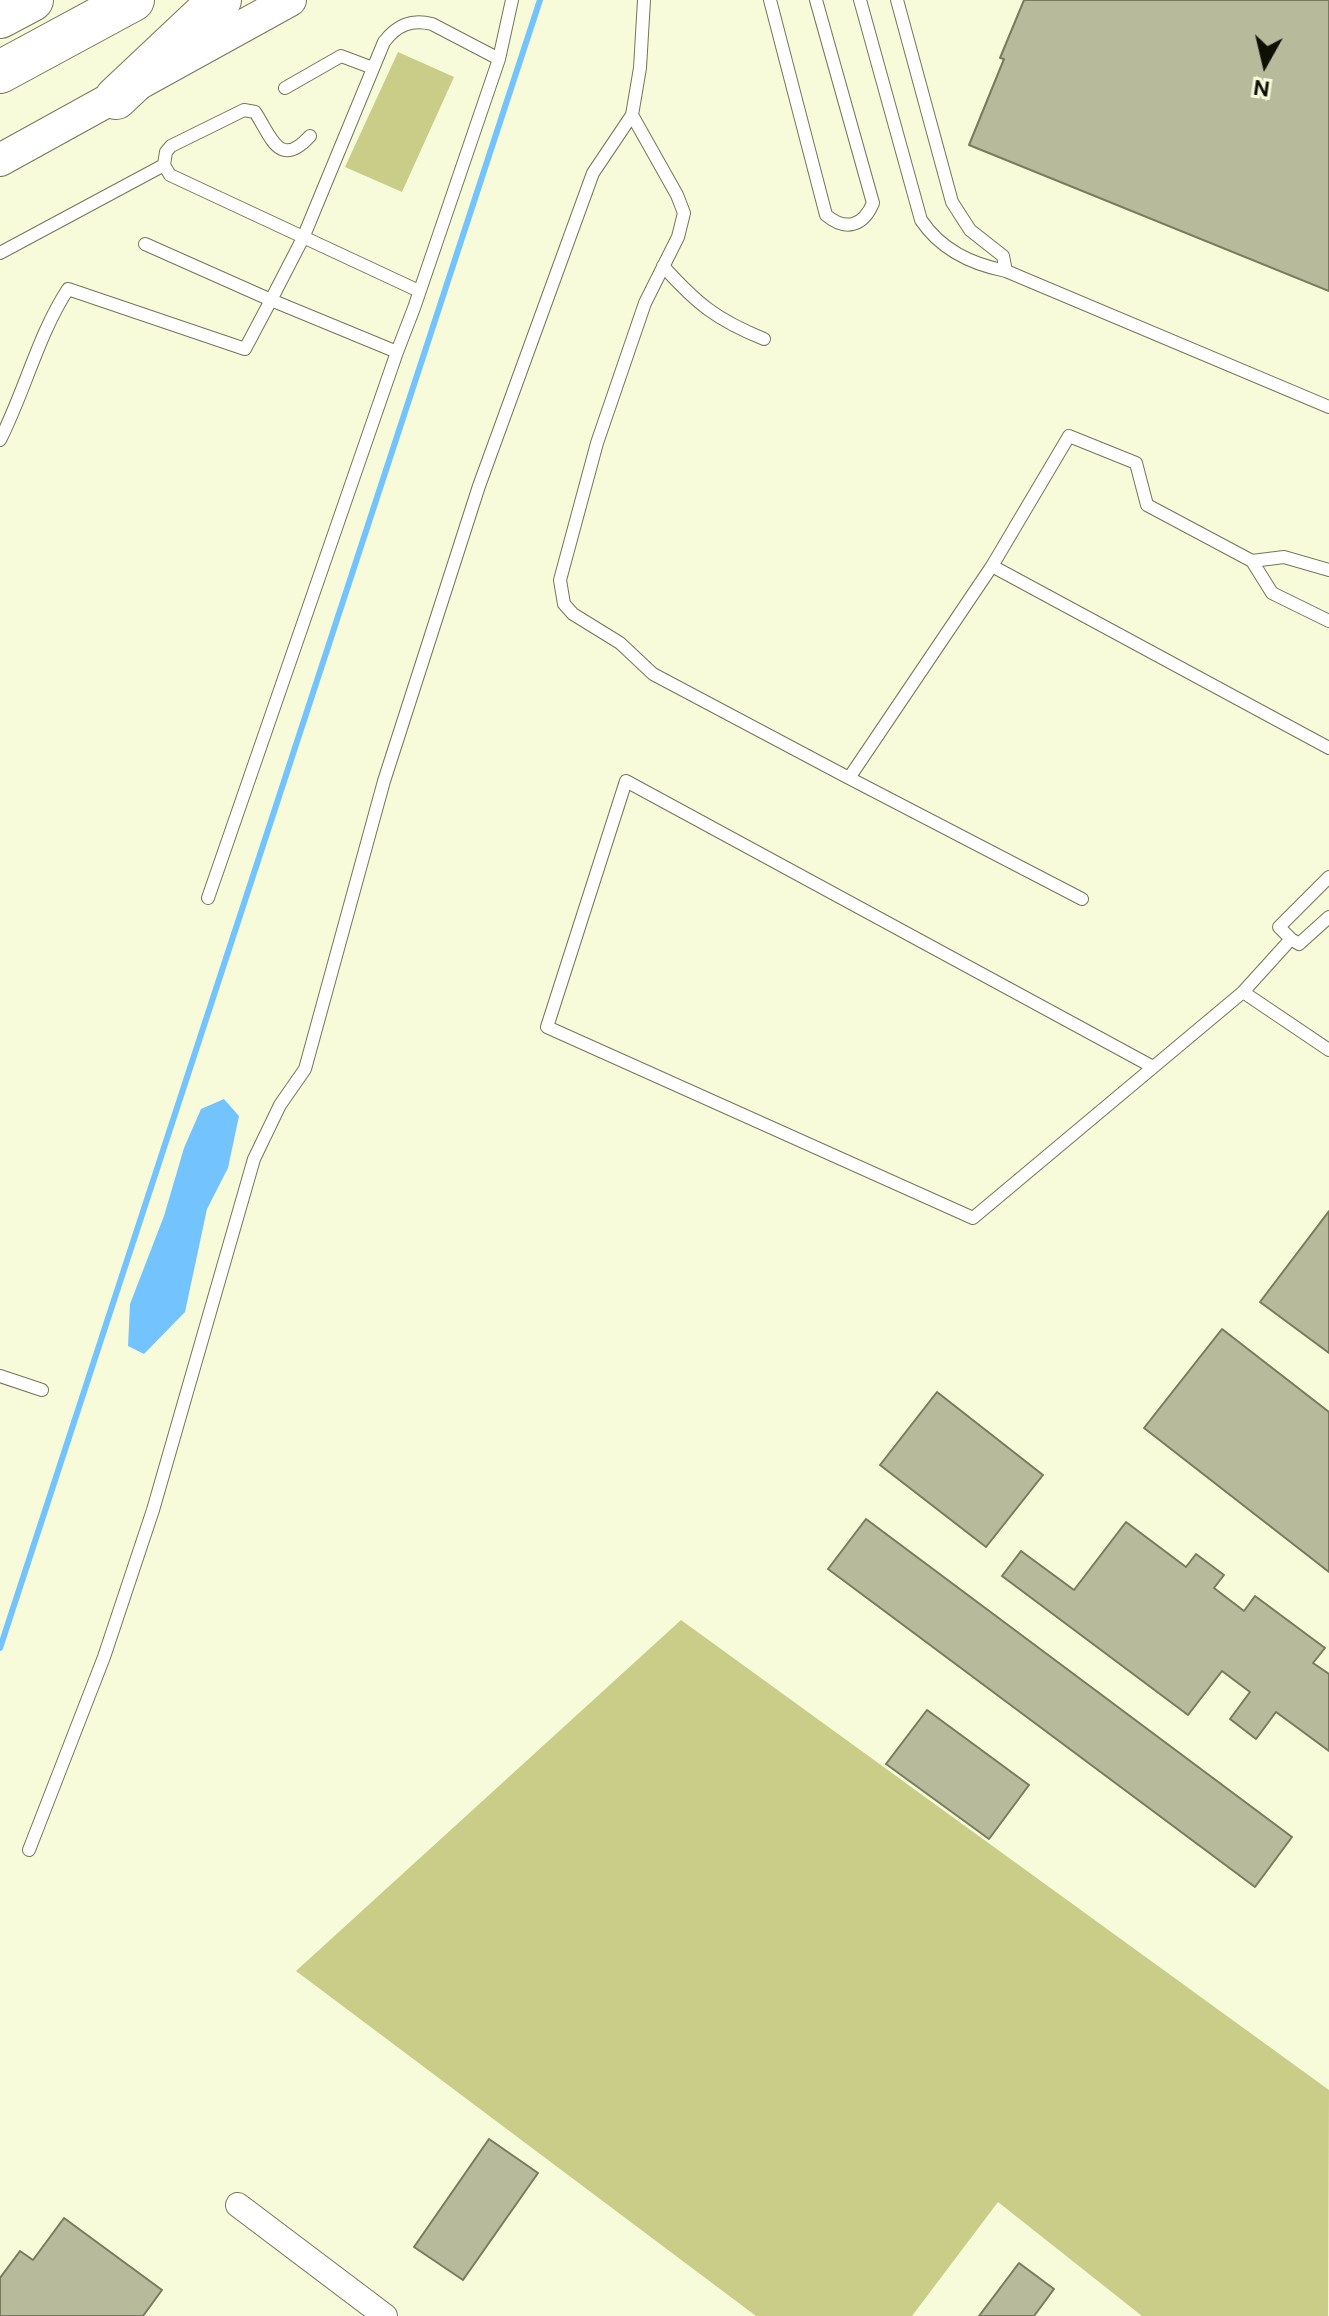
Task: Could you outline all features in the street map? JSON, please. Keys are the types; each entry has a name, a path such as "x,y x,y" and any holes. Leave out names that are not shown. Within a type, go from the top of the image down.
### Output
{"highway":[{"path":"0,17 32,0"},
{"path":"0,72 133,0"},
{"path":"116,98 220,0"}],"street":[{"path":"0,160 290,0"},
{"path":"238,2205 385,2316"}],"lane":[{"path":"208,898 499,59 512,0"},
{"path":"29,1850 104,1657 148,1525 254,1159 280,1105 305,1069 384,781 479,486 593,173 632,115 640,68 644,0"},
{"path":"770,0 826,215 836,224 850,225 864,218 873,203 816,0"},
{"path":"860,0 921,220 931,234 961,256 983,266 1006,271 1329,407"},
{"path":"897,0 952,202 970,230 1003,256 1006,271"},
{"path":"0,440 53,313 68,289 245,349 303,238 384,42 393,30 413,22 432,24 499,59"},
{"path":"285,88 341,56 373,68"},
{"path":"310,136 298,149 288,151 277,147 255,112 244,110 171,146 166,152 164,165 170,175 419,291"},
{"path":"632,115 684,213 678,237 645,303 597,443 560,580 564,604 573,614 620,643 653,674 1082,899"},
{"path":"0,253 164,165"},
{"path":"145,244 397,352"},
{"path":"663,266 692,299 727,324 764,339"},
{"path":"849,778 992,566 1069,436 1136,463 1147,505 1252,561 1272,593 1329,621"},
{"path":"1252,561 1284,557 1329,570"},
{"path":"992,566 1329,748"},
{"path":"1153,1067 626,781 547,1027 973,1218 1243,992 1291,939"},
{"path":"1329,877 1279,927 1299,944 1329,917"},
{"path":"1243,992 1329,1050"},
{"path":"0,1376 42,1390"}],"green space":[{"path":"398,52 454,77 402,192 345,167"},
{"path":"681,1620 1329,2090 1328,2316 1142,2316 998,2202 912,2316 756,2316 296,1971"}],"water":[{"path":"224,1099 239,1116 228,1168 207,1209 185,1312 144,1354 128,1346 130,1304 164,1216 184,1148 201,1109"}],"building":[{"path":"1024,0 1329,0 1329,291 969,145"},
{"path":"1329,1211 1329,1353 1260,1302"},
{"path":"1222,1329 1329,1412 1329,1572 1144,1428"},
{"path":"937,1392 1043,1475 986,1547 880,1465"},
{"path":"866,1519 1292,1837 1255,1887 828,1569"},
{"path":"1126,1522 1186,1567 1196,1554 1224,1575 1214,1588 1244,1611 1255,1596 1325,1648 1313,1663 1329,1674 1329,1751 1276,1712 1256,1739 1230,1719 1250,1692 1222,1671 1188,1715 1002,1576 1021,1551 1074,1590"},
{"path":"927,1710 1029,1785 989,1839 886,1764"},
{"path":"489,2139 538,2173 463,2280 414,2247"},
{"path":"64,2218 162,2290 143,2316 0,2316 0,2278 20,2251 33,2260"},
{"path":"1019,2263 1054,2289 1034,2316 979,2316"}],"waterway":[{"path":"0,1648 540,0"}]}
